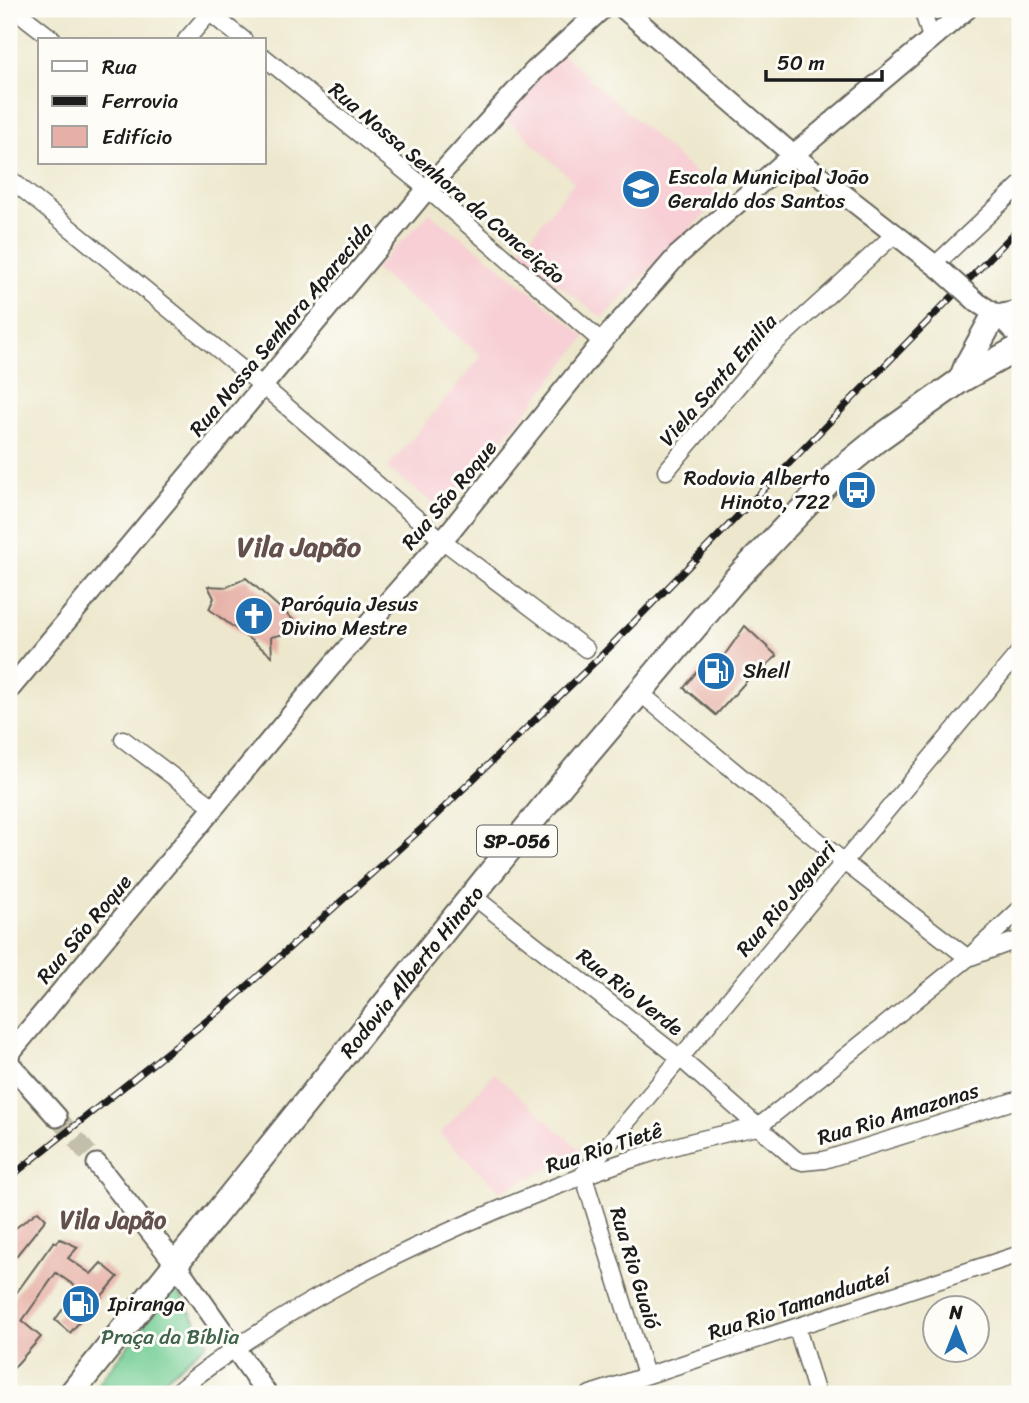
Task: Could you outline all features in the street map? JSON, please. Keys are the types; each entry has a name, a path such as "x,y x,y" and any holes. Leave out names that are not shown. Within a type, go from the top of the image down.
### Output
{"main road":[{"path":"961,380 995,313"},
{"name":"Rodovia Alberto Hinoto","path":"71,1394 562,784 733,582 839,471 878,439 961,380 1015,346"}],"street":[{"name":"Rua Nossa Senhora Aparecida","path":"9,690 427,189 534,71 602,9"},
{"path":"624,9 793,155 896,233 1018,332 1015,346"},
{"path":"922,9 931,38"},
{"name":"Rua São Roque","path":"9,1054 330,668 442,540 602,342 677,256 967,9"},
{"path":"23,11 52,38"},
{"path":"188,38 212,11 242,38"},
{"name":"Rua Nossa Senhora da Conceição","path":"266,59 427,189 602,342"},
{"path":"9,178 264,387 442,540 586,649"},
{"path":"938,267 1020,185"},
{"name":"Viela Santa Emilia","path":"666,471 769,349 896,233"},
{"name":"Rua Rio Jaguari","path":"583,1174 1020,651"},
{"path":"639,692 844,862 968,958 1020,939"},
{"path":"122,739 215,808"},
{"name":"Rua Rio Verde","path":"473,896 680,1058 758,1127"},
{"name":"Rua Rio Tietê","path":"174,1394 279,1320 443,1233 583,1174 729,1132 758,1127 968,958 1020,909"},
{"path":"9,1063 57,1117"},
{"name":"Rua Rio Amazonas","path":"758,1127 795,1159 813,1162 1020,1099"},
{"path":"97,1164 175,1263 267,1394"},
{"name":"Rua Rio Guaió","path":"583,1174 646,1375"},
{"name":"Rua Rio Tamanduateí","path":"590,1394 1020,1254"},
{"path":"797,1328 817,1394"}],"shaded area":[{"name":"Escola Municipal João Geraldo dos Santos","path":"560,52 722,197 602,318 518,253 574,182 503,115"},
{"path":"430,213 586,337 523,416 440,508 387,468 482,356 374,269"},
{"path":"494,1073 584,1153 500,1191 440,1134"}],"green space":[{"name":"Praça da Bíblia","path":"175,1286 208,1342 148,1394 90,1394"}],"building":[{"name":"Paróquia Jesus Divino Mestre","path":"246,578 297,623 284,634 271,637 272,656 209,609 214,598 208,586 227,587"},
{"name":"Shell","path":"745,626 777,656 762,669 759,667 716,715 684,688 709,656 721,660"},
{"path":"38,1211 46,1219 9,1265 9,1233"},
{"path":"60,1239 78,1247 68,1258 91,1274 101,1263 118,1277 70,1333 55,1320 78,1288 56,1273 22,1321 41,1337 9,1373 9,1303 54,1241 56,1243"}],"tunnel":[{"path":"57,1117 97,1164"}],"railway":[{"path":"9,1178 224,1007 431,820 598,659 1020,227"}],"place":[{"name":"Escola Municipal João Geraldo dos Santos","path":"641,189"},
{"name":"Rodovia Alberto Hinoto, 722","path":"857,490"},
{"name":"Paróquia Jesus Divino Mestre","path":"254,616"},
{"name":"Shell","path":"716,671"},
{"name":"Ipiranga","path":"81,1304"}],"district":[{"name":"Vila Japão","path":"299,546"},
{"name":"Vila Japão","path":"113,1220"}]}
